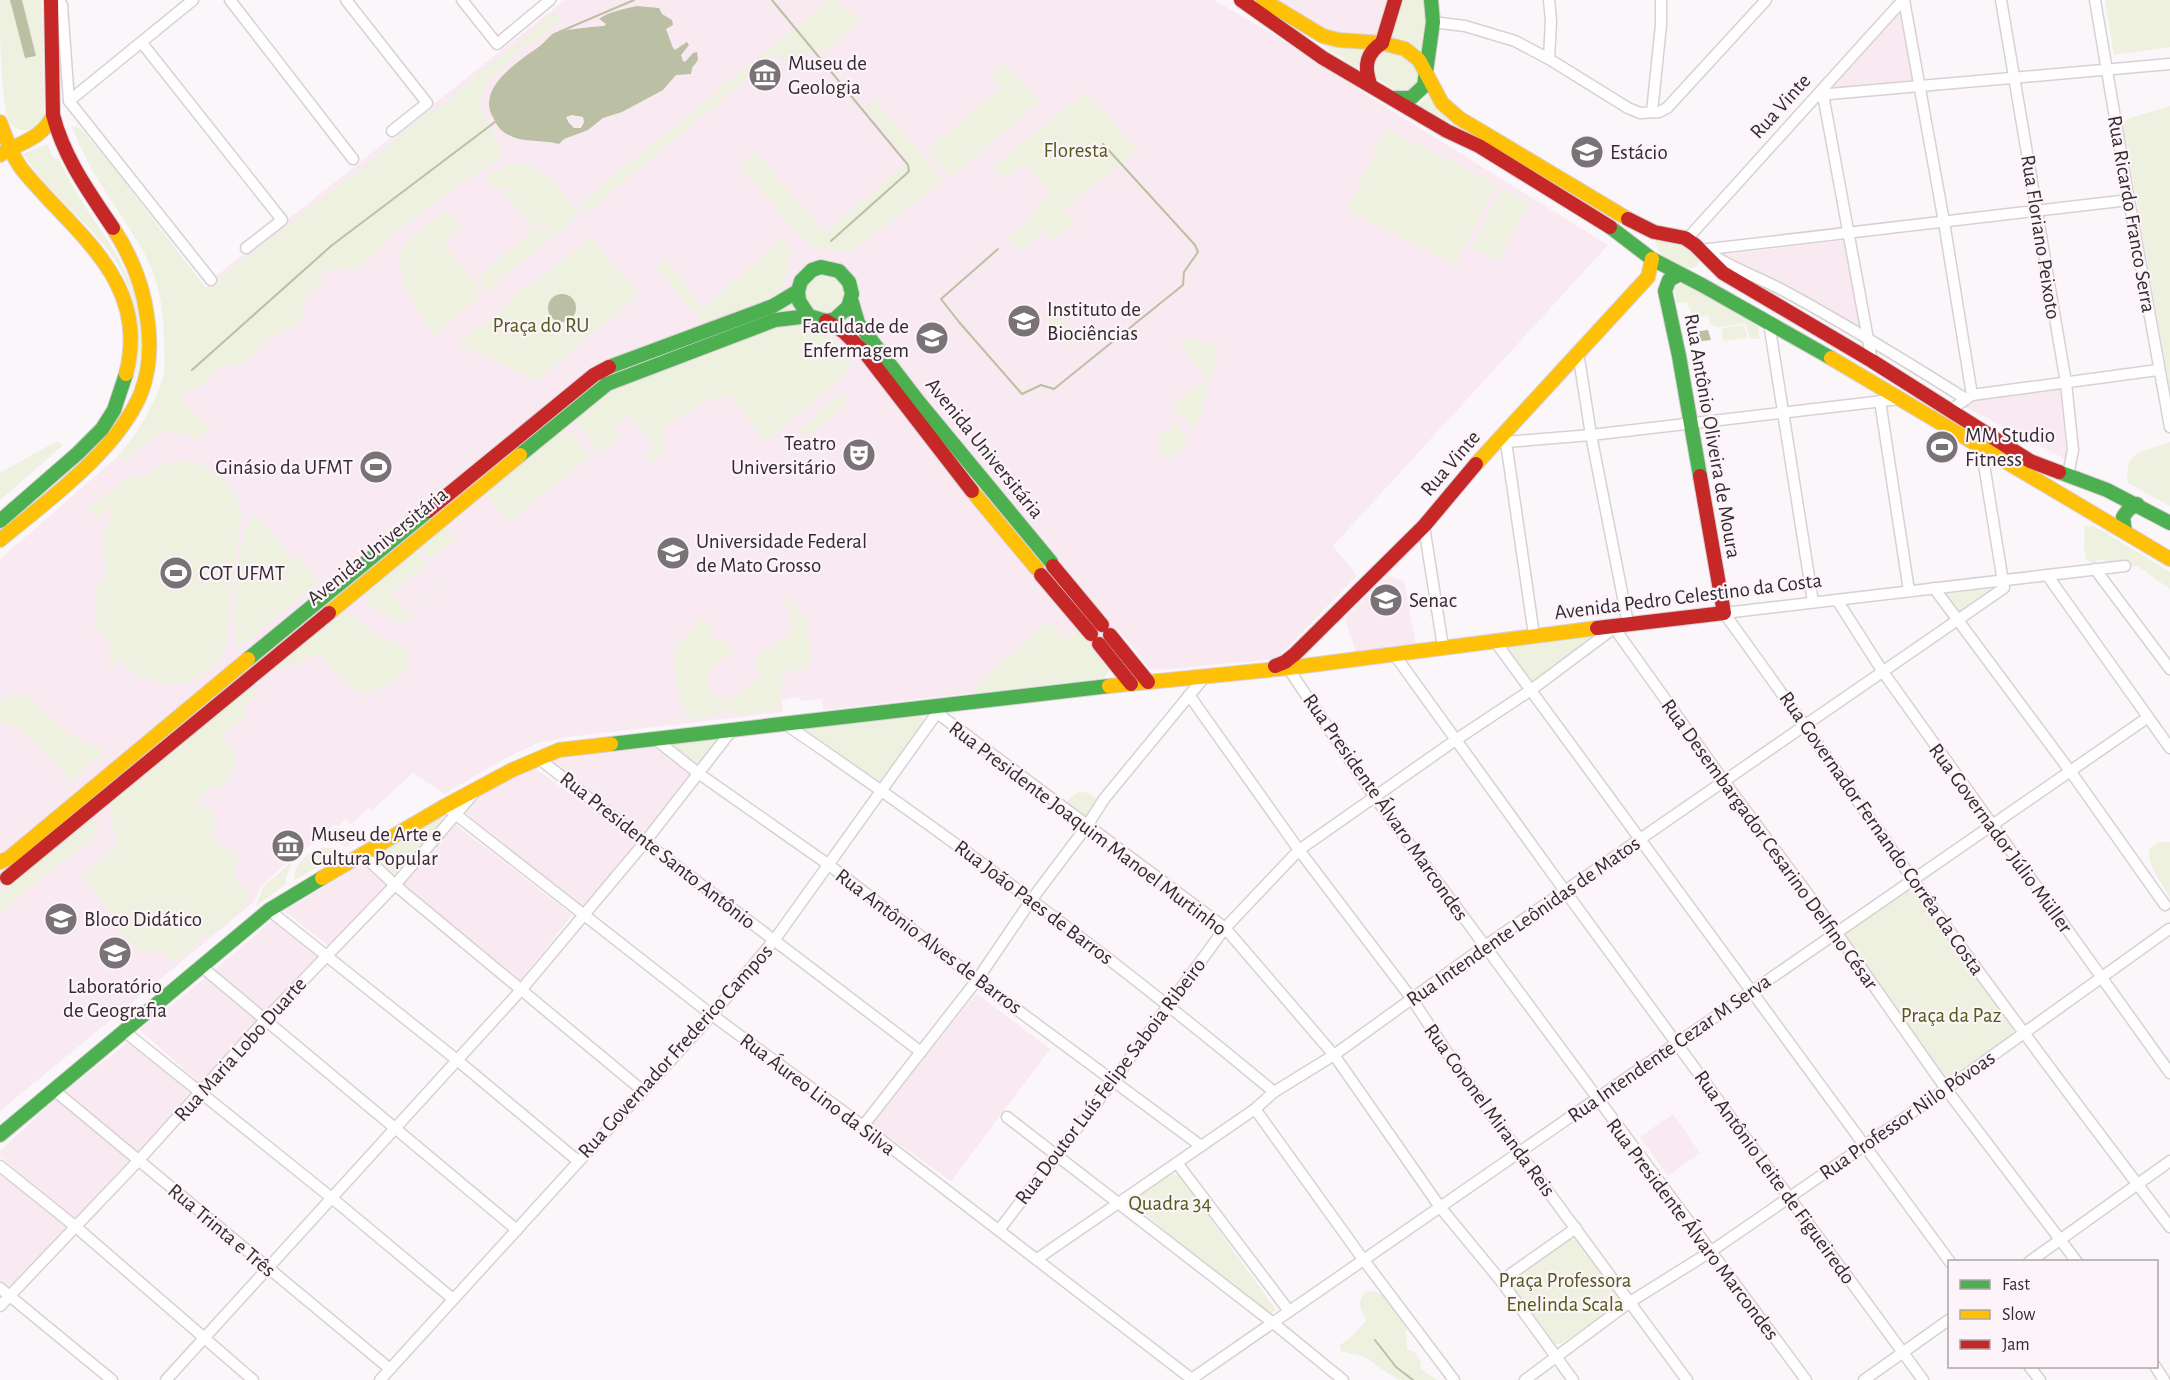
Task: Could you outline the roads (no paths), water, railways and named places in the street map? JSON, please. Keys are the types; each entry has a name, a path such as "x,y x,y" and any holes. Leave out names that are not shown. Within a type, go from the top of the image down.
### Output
{"street":[{"path":"5,152 41,134 51,124 53,115 51,0"},
{"path":"58,0 62,5 69,101 211,280"},
{"path":"69,101 193,0"},
{"path":"230,0 353,159"},
{"path":"346,0 427,103 392,131"},
{"path":"462,0 497,44 550,0"},
{"path":"1241,0 1323,58 1447,131 1479,146 1600,219 1652,260 1869,380 2170,560"},
{"path":"1263,0 1323,36 1339,40 1382,43 1396,46 1413,54 1442,103 1459,118 1631,221 1657,232 1671,233 1687,239 1706,254 1723,273 1872,361 2030,461 2107,490 2170,523"},
{"path":"1370,84 1366,62 1374,49 1382,43 1395,0"},
{"path":"1390,97 1404,99 1415,96 1424,86 1433,22 1431,0"},
{"path":"1549,0 1551,21 1549,59"},
{"path":"1652,111 1661,25 1660,0"},
{"path":"1433,22 1466,26 1515,41 1640,113 1663,111 1667,108 1766,0"},
{"path":"1903,0 1944,222 1969,397"},
{"name":"Rua Vinte","path":"1687,239 1903,0"},
{"name":"Rua Floriano Peixoto","path":"2001,0 2066,383 2073,450 2068,475"},
{"name":"Rua Ricardo Franco Serra","path":"2096,0 2158,370 2170,427"},
{"path":"142,43 282,220 246,248"},
{"path":"1818,95 2170,64"},
{"path":"1818,95 1824,100 1872,361"},
{"path":"0,540 106,446 128,418 137,403 145,381 150,345 148,310 135,269 115,232 77,174 65,150 53,115"},
{"path":"0,122 5,152 64,214 107,264 126,306 131,327 126,382 101,429 61,468 0,521"},
{"path":"1706,254 1849,233 2129,200"},
{"path":"1652,260 1648,243 1652,234 1657,232"},
{"path":"1706,254 1771,283 1969,397"},
{"path":"1680,274 1696,276 1706,270 1706,254"},
{"name":"Rua Vinte","path":"1256,671 1281,664 1295,654 1424,526 1500,443 1578,352 1648,277 1652,260"},
{"name":"Avenida Universitária","path":"4,880 8,869 0,862 9,858 594,375 616,363 772,306 798,291 801,281 812,270 821,267 839,271 849,282 858,323 918,401 1052,564 1100,635"},
{"name":"Rua Antônio Oliveira de Moura","path":"1680,274 1669,279 1665,291 1679,356 1724,613"},
{"path":"798,291 799,301 809,316"},
{"path":"826,321 842,314 851,299"},
{"name":"Avenida Universitária","path":"4,880 607,384 775,320 809,316 826,321 844,332 866,354 977,497 1039,572 1100,635"},
{"path":"1768,323 1813,602"},
{"path":"1578,352 1620,626"},
{"path":"1949,411 1969,397 2158,370"},
{"path":"1869,380 1876,401 1909,591"},
{"path":"1534,634 1500,443 1591,435 1900,399"},
{"path":"1981,446 2002,580"},
{"path":"2125,532 2122,524 2123,517 2132,506 2137,504"},
{"path":"1424,526 1443,647"},
{"path":"1039,572 1041,561 1052,564"},
{"name":"Avenida Pedro Celestino da Costa","path":"1256,671 1534,634 1620,626 2125,566"},
{"path":"2096,569 2170,669"},
{"path":"2047,575 2170,748"},
{"name":"Rua Intendente Leônidas de Matos","path":"1037,1259 1255,1109 1274,1092 1334,1055 1485,946 1723,780 1959,620 2004,588 2002,580"},
{"path":"1934,588 2070,771 2165,905"},
{"name":"Rua Governador Júlio Müller","path":"1837,600 1883,672 2170,1073"},
{"name":"Rua Governador Fernando Corrêa da Costa","path":"1724,613 2024,1033 2170,1227"},
{"name":"Rua Doutor Luís Felipe Saboia Ribeiro","path":"999,1230 1114,1080 1225,928 1299,849 1620,626"},
{"name":"Rua Desembargador Cesarino Delfino César","path":"1620,626 1723,780 1836,932 1946,1089 2076,1260"},
{"path":"1100,635 1148,682"},
{"path":"1100,635 1131,684"},
{"path":"1494,640 1949,1260"},
{"name":"Rua Antônio Leite de Figueiredo","path":"1394,654 1923,1380"},
{"name":"Rua Presidente Álvaro Marcondes","path":"1288,668 1374,796 1806,1380"},
{"path":"0,1135 270,910 361,853 450,811 477,789 559,750 785,724 933,710 1172,679 1256,671"},
{"path":"862,1126 977,980 1104,799 1206,675"},
{"name":"Rua Coronel Miranda Reis","path":"1172,679 1183,688 1186,698 1412,999 1458,1069 1687,1380"},
{"name":"Rua Governador Frederico Campos","path":"380,1380 712,1015 774,939 883,791 933,710"},
{"name":"Rua Presidente Joaquim Manoel Murtinho","path":"933,710 1225,928 1334,1055 1440,1207 1501,1281 1573,1380"},
{"name":"Rua Intendente Cezar M Serva","path":"1191,1380 2147,718"},
{"name":"Rua João Paes de Barros","path":"785,724 883,791 1032,899 1168,1004 1274,1092"},
{"path":"166,1380 521,990 645,842 732,730"},
{"name":"Rua Antônio Alves de Barros","path":"655,739 698,773 829,865 977,980 1201,1146"},
{"name":"Rua Presidente Santo Antônio","path":"538,758 921,1052"},
{"name":"Rua Maria Lobo Duarte","path":"0,1306 139,1160 265,1020 395,885 450,811"},
{"name":"Rua Áureo Lino da Silva","path":"450,811 712,1015 999,1230 1191,1380"},
{"path":"361,853 395,885 643,1091"},
{"path":"270,910 457,1060 578,1161"},
{"name":"Rua Professor Nilo Póvoas","path":"1525,1380 1630,1302 1710,1252 1790,1197 1946,1089 2169,929"},
{"path":"202,967 517,1230"},
{"path":"124,1031 333,1198 453,1299"},
{"name":"Rua Trinta e Três","path":"54,1090 390,1369"},
{"path":"1255,1109 1454,1380"},
{"path":"1007,1117 1272,1322 1343,1380"},
{"path":"2033,1260 2170,1161"},
{"path":"1178,1163 1289,1311"},
{"path":"0,1166 76,1227 253,1380"},
{"path":"1501,1281 1575,1228"},
{"path":"0,1288 112,1380"},
{"path":"1864,1380 1948,1320"},
{"path":"2031,1368 2040,1380"}],"waterway":[{"path":"558,34 634,0"},
{"path":"772,0 908,165 909,171 905,175 831,241"},
{"path":"192,370 331,246 495,122"},
{"path":"998,249 941,299 1022,394 1041,385 1054,389 1183,285 1184,272 1198,252 1195,245 1103,144"},
{"path":"1375,1340 1396,1367 1413,1380"}],"place":[{"name":"Museu de Geologia","path":"765,75"},
{"name":"Estácio","path":"1587,152"},
{"name":"Instituto de Biociências","path":"1024,321"},
{"name":"Faculdade de Enfermagem","path":"932,338"},
{"name":"MM Studio Fitness","path":"1942,447"},
{"name":"Teatro Universitário","path":"859,455"},
{"name":"Ginásio da UFMT","path":"376,467"},
{"name":"Universidade Federal de Mato Grosso","path":"673,553"},
{"name":"COT UFMT","path":"176,573"},
{"name":"Senac","path":"1386,600"},
{"name":"Museu de Arte e Cultura Popular","path":"288,846"},
{"name":"Bloco Didático","path":"61,919"},
{"name":"Laboratório de Geografia","path":"115,953"}],"park label":[{"name":"Floresta","path":"1076,150"},
{"name":"Praça do RU","path":"541,325"},
{"name":"Praça da Paz","path":"1951,1015"},
{"name":"Quadra 34","path":"1170,1203"},
{"name":"Praça Professora Enelinda Scala","path":"1565,1292"}]}
